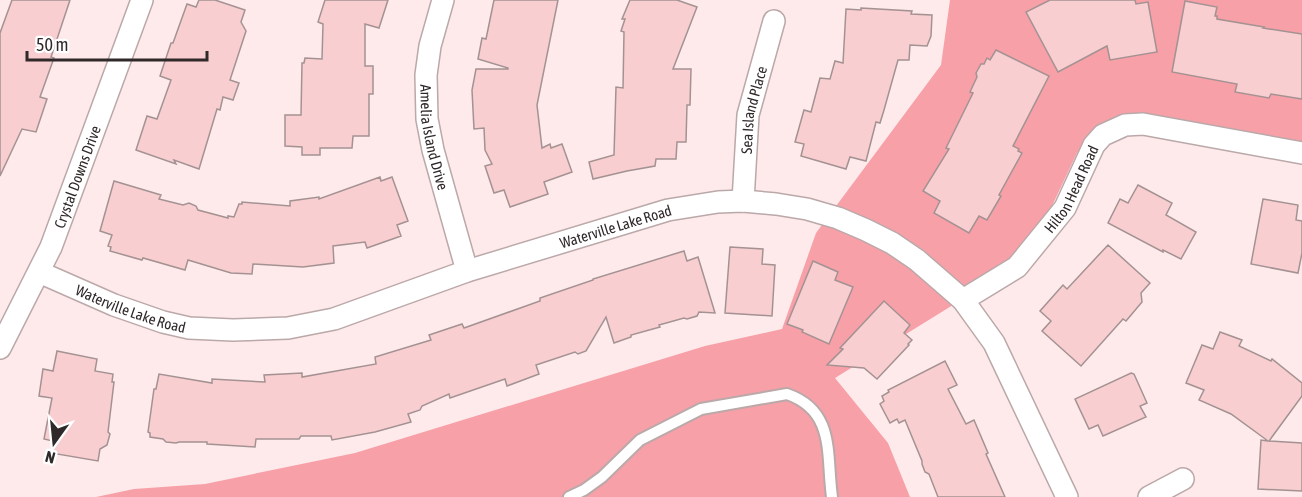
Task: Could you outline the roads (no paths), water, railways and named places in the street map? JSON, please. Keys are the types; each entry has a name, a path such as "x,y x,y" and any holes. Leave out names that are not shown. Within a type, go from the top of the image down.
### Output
{"street":[{"name":"Crystal Downs Drive","path":"0,348 39,272 58,227 142,0"},
{"name":"Amelia Island Drive","path":"443,0 430,46 426,75 428,119 433,150 467,271"},
{"name":"Sea Island Place","path":"743,201 748,115 774,21"},
{"name":"Hilton Head Road","path":"963,300 1017,267 1065,208 1094,145 1103,135 1125,125 1143,124 1302,153"},
{"name":"Waterville Lake Road","path":"39,272 114,305 163,322 189,328 233,330 288,328 334,319 467,271 668,210 718,202 743,201 807,209 838,218 892,243 917,260 963,300 994,343 1067,497"},
{"path":"1149,497 1184,479"}],"lane":[{"path":"569,497 602,477 640,440 701,409 787,394 797,397 816,411 827,438 832,497"}]}
